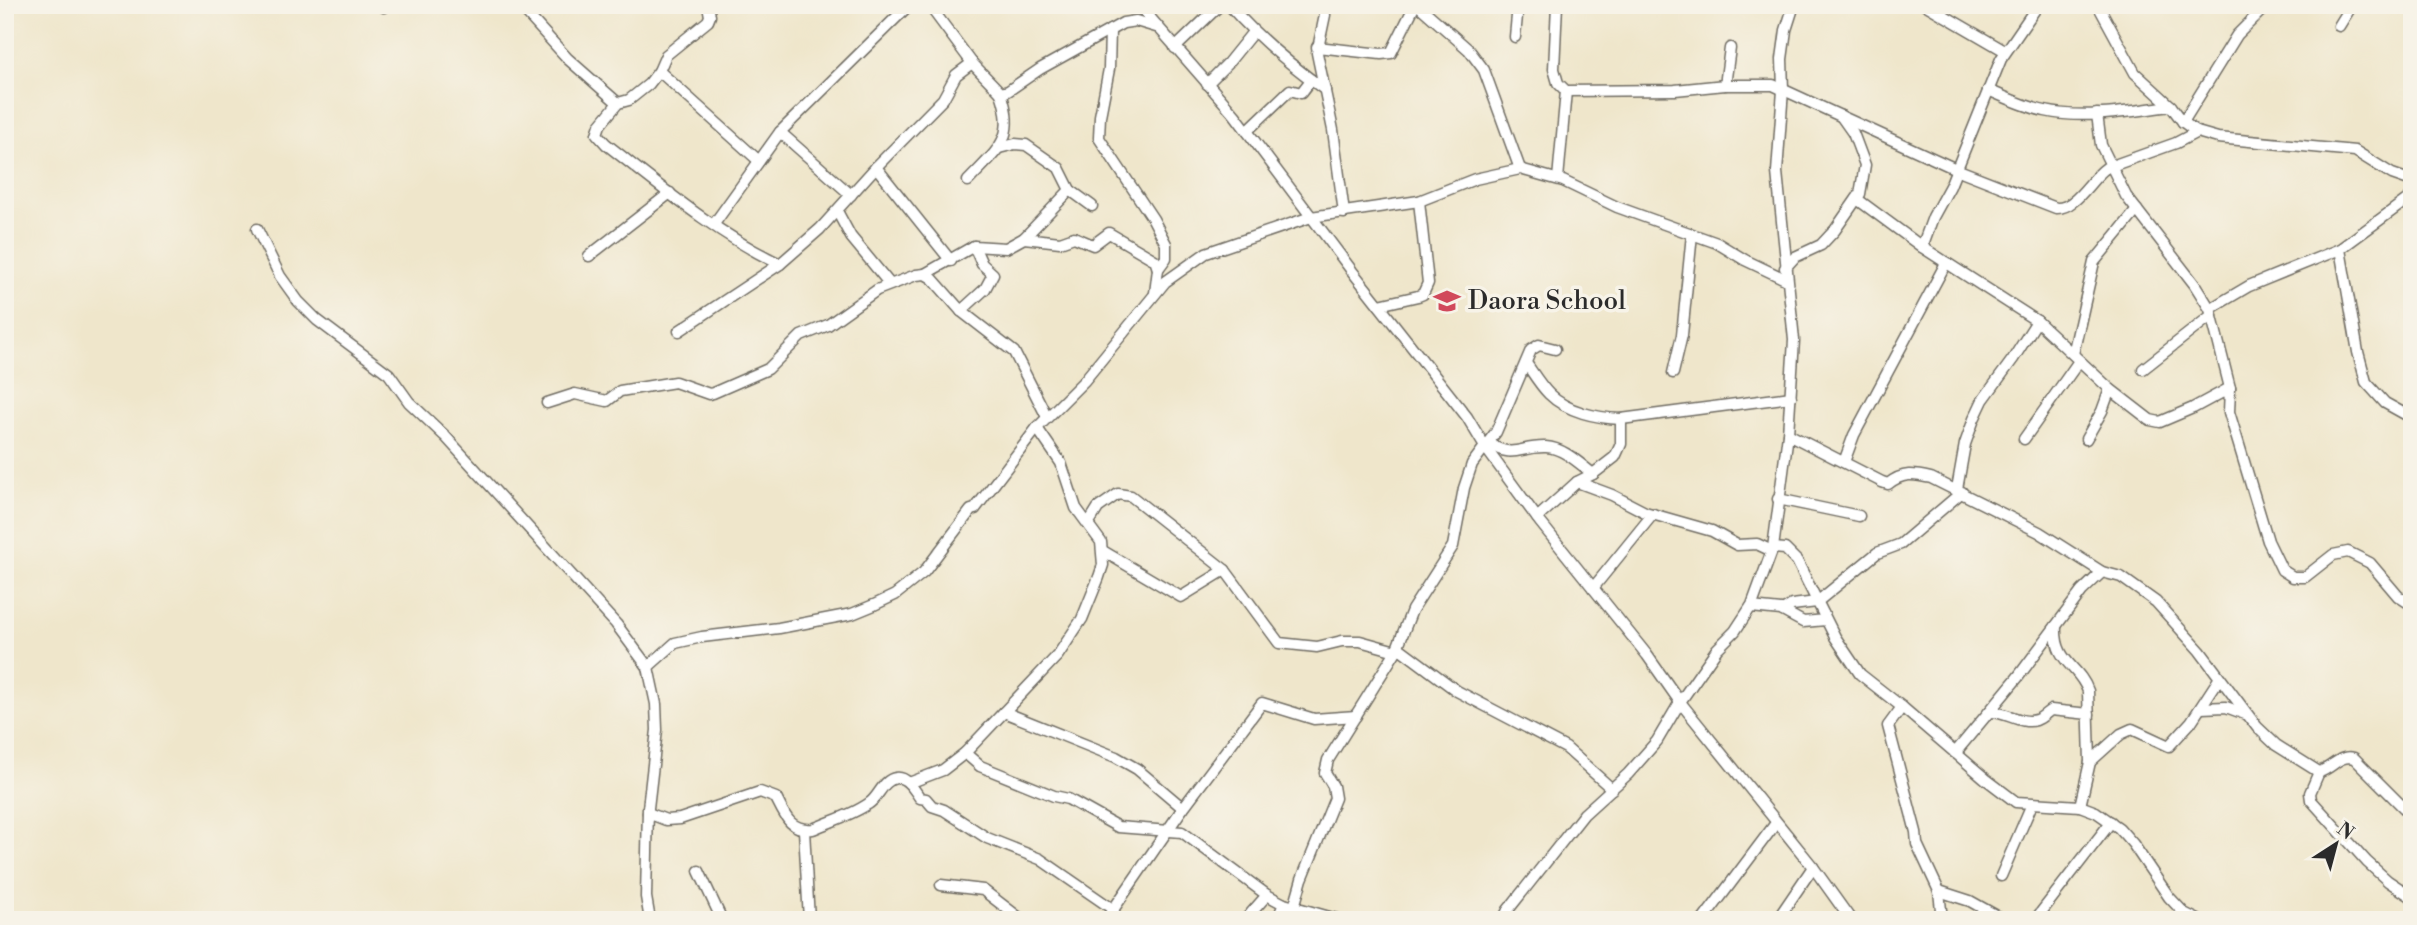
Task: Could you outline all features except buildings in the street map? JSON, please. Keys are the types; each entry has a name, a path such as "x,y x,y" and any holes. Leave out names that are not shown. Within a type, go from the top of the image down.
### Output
{"street":[{"path":"519,5 568,59 618,103"},
{"path":"708,5 708,21 666,55 649,84 629,100 618,103 600,125 597,134 606,144 670,193 759,254 780,264"},
{"path":"714,224 780,132 909,5"},
{"path":"929,5 972,62 1001,93 1006,110 1006,135 999,148 968,181"},
{"path":"1139,5 1247,131 1467,417 1537,518 1813,867 1851,920"},
{"path":"1175,48 1220,5"},
{"path":"1229,5 1252,32 1288,64 1325,90"},
{"path":"1323,5 1325,15 1317,53 1334,130 1344,213"},
{"path":"1317,47 1381,54 1391,52 1416,5 1469,50 1484,70 1520,169"},
{"path":"1515,37 1518,5"},
{"path":"1557,5 1554,69 1558,83 1566,91 1675,90 1725,85 1773,85 1956,169 2056,208 2064,209 2070,205 2097,175 2197,132"},
{"path":"1506,919 1584,814 1612,789 1657,741 1717,649 1735,631 1751,607 1772,549 1788,434 1794,340 1777,172 1783,90 1782,60 1786,30 1794,5"},
{"path":"1926,5 2005,51"},
{"path":"1922,247 1933,217 1951,186 2005,51 2038,5"},
{"path":"2098,5 2135,73 2197,132 2218,138 2355,151 2392,174 2412,181"},
{"path":"2183,121 2247,22 2267,5"},
{"path":"2339,26 2353,5"},
{"path":"1001,93 1008,92 1040,69 1110,30 1132,21 1156,27"},
{"path":"1110,30 1109,69 1100,116 1100,138 1153,219 1166,244 1166,258 1158,269"},
{"path":"1208,84 1252,32"},
{"path":"1725,85 1730,48"},
{"path":"679,331 780,264 837,211 943,99 956,75 972,62"},
{"path":"659,71 759,161"},
{"path":"1247,131 1290,90 1301,93 1311,80"},
{"path":"1988,90 2027,107 2045,111 2097,114 2171,106"},
{"path":"1558,179 1566,91"},
{"path":"1786,274 1795,257 1821,245 1835,230 1857,199 1863,184 1865,165 1853,132 1838,113"},
{"path":"2097,114 2101,145 2126,196 2195,285 2211,312 2230,388 2229,412 2268,541 2282,570 2293,577 2305,577 2333,555 2348,552 2371,563 2398,596 2412,605"},
{"path":"780,132 851,195"},
{"path":"999,148 1015,144 1026,145 1059,168 1070,190 1092,206"},
{"path":"876,167 951,261"},
{"path":"648,667 676,643 852,614 895,595 931,566 971,510 975,509 1037,428 1084,381 1155,293 1180,269 1206,253 1311,217 1419,201 1475,179 1520,169 1558,179 1617,207 1717,243 1745,260 1786,274"},
{"path":"547,403 575,394 607,401 620,391 675,382 713,393 768,369 802,336 828,325 889,283 925,274 974,246 1006,248 1024,238 1070,190"},
{"path":"589,256 670,193"},
{"path":"2143,369 2211,312 2249,286 2340,249 2412,197"},
{"path":"1857,199 1922,247 2037,321 2141,415 2160,422 2230,388"},
{"path":"1379,305 1423,294 1428,283 1419,201"},
{"path":"2024,439 2076,358 2094,262 2137,210"},
{"path":"837,211 851,237 889,283"},
{"path":"257,229 280,276 298,301 317,320 389,374 409,402 445,436 616,624 648,667 656,704 657,730 648,813 646,897 650,920"},
{"path":"1024,238 1062,242 1074,237 1093,245 1108,233 1155,260 1158,269 1155,293"},
{"path":"1673,373 1682,335 1692,234"},
{"path":"961,311 985,289 993,274 982,264 974,246"},
{"path":"2340,249 2362,373 2366,382 2385,403 2412,418"},
{"path":"1844,462 1854,435 1946,263"},
{"path":"925,274 932,278 961,311 1014,352 1047,417"},
{"path":"1783,611 1792,605 1817,602 1877,553 1901,544 1959,491 1965,444 1974,419 1983,400 2037,321"},
{"path":"1277,920 1289,906 1302,879 1335,798 1333,786 1325,773 1326,766 1397,649 1412,610 1453,546 1472,464 1487,445 1511,400 1533,347 1539,345 1555,349"},
{"path":"1526,363 1556,401 1599,418 1621,419 1791,397"},
{"path":"2085,439 2102,411 2110,389"},
{"path":"1537,518 1577,482 1593,474 1618,453 1621,444 1621,419"},
{"path":"909,783 943,770 965,753 1058,655 1075,631 1099,577 1103,551 1097,534 1076,508 1061,463 1037,428"},
{"path":"1788,434 1888,484 1898,476 1912,473 1931,478 2039,532 2102,572 2121,577 2162,608 2207,660 2248,715 2276,745 2319,772"},
{"path":"1487,445 1507,452 1546,447 1574,460 1593,474"},
{"path":"1577,482 1653,514 1712,531 1737,545 1757,544 1772,549 1785,549 1791,554 1826,620 1860,674 2016,802 2080,806 2111,822 2133,844 2182,917 2198,920"},
{"path":"1088,524 1098,508 1118,494 1131,496 1225,570 1279,643 1317,647 1342,641 1360,641 1397,649 1457,691 1566,748 1612,789"},
{"path":"1778,499 1859,516"},
{"path":"1593,588 1653,514"},
{"path":"1103,551 1181,597 1225,570"},
{"path":"1955,753 2087,585 2102,572"},
{"path":"1751,607 1783,611 1803,622 1826,620"},
{"path":"2056,626 2057,643 2064,659 2087,686 2090,762 2080,806"},
{"path":"2090,762 2121,734 2132,729 2169,746 2182,734 2219,679"},
{"path":"1106,920 1262,703 1314,719 1356,716"},
{"path":"1902,707 1888,726 1917,844 1939,891 1942,920"},
{"path":"2201,708 2226,708 2248,715"},
{"path":"1989,712 2000,711 2028,721 2037,720 2051,710 2089,714"},
{"path":"1004,712 1116,757 1138,769 1184,808"},
{"path":"965,753 980,766 1054,796 1068,799 1118,827 1177,831 1187,835 1267,895 1289,906 1340,920"},
{"path":"2412,816 2354,758 2341,759 2319,772 2309,793 2311,800 2367,862 2388,881 2412,897"},
{"path":"648,813 666,820 680,819 760,792 772,795 788,822 804,830 813,829 868,804 885,784 896,778 909,783 920,798 926,799 932,806 944,810 987,838 1041,859 1114,910"},
{"path":"2001,876 2032,804"},
{"path":"2035,920 2111,822"},
{"path":"1703,920 1776,823"},
{"path":"804,830 809,920"},
{"path":"1777,920 1813,867"},
{"path":"699,871 722,920"},
{"path":"940,885 983,890 1022,920"},
{"path":"1939,891 1987,909 2004,920"},
{"path":"1245,920 1267,895"}],"place":[{"name":"Daora School","path":"1447,301"}]}
